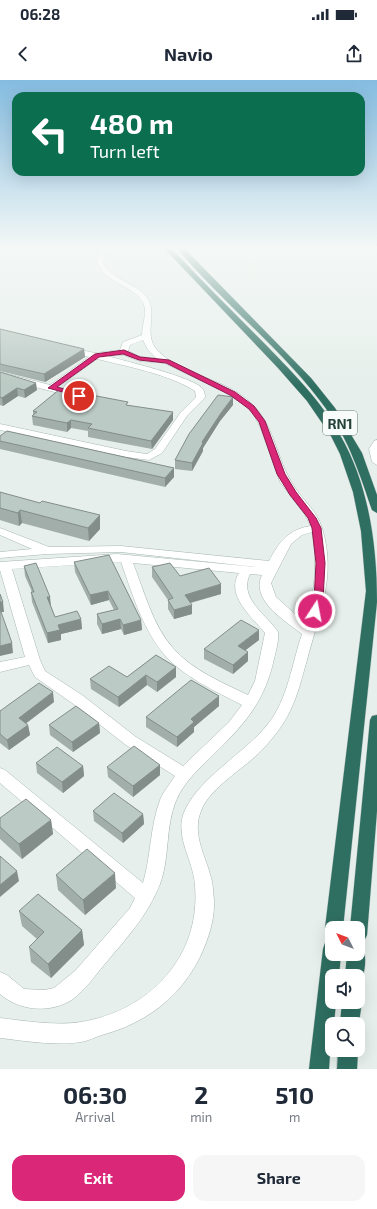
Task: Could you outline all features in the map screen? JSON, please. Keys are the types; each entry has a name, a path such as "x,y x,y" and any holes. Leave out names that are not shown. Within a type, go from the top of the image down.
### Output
{"highway":[{"name":"RN1","path":"211,293 295,380 319,410 336,436 347,461 357,488 364,515 370,550 372,591 335,921"},
{"name":"RN1","path":"224,293 308,380 332,410 357,454 377,510"},
{"path":"359,921 377,720"},
{"path":"318,1069 331,961"},
{"path":"347,1069 348,1057"}],"street":[{"path":"3,1031 81,1032 125,1019 149,1005 185,967 197,946 205,906 204,884 191,848 190,830 192,813 200,800 212,786 254,750 279,719 290,696 318,600 321,563 316,528 312,518 281,474 263,422 251,407 233,393 167,361 151,348 145,337 145,324 149,312 146,300 138,293"},
{"path":"124,352 126,344 145,337"},
{"path":"0,427 126,454 149,457 159,451 180,414 201,397 201,393 195,387 152,371 97,355 58,346"},
{"path":"52,388 97,355 124,352 139,359 167,361"},
{"path":"0,375 82,396"},
{"path":"377,443 374,449 377,462"},
{"path":"308,632 276,605 268,596 264,587 265,580 289,537 301,530 316,528"},
{"path":"0,531 47,551"},
{"path":"2,562 47,551 121,549 272,568"},
{"path":"2,562 126,559 246,571 272,568"},
{"path":"126,559 157,636 169,652 180,662 234,695 251,703"},
{"path":"2,562 33,660 40,674 131,741 184,774"},
{"path":"0,981 15,995 24,998 44,999 56,997 66,992 136,914 146,896 156,867 158,835 168,800 184,774 229,732 251,703 262,681 272,632 246,602 243,596 240,584 246,571"},
{"path":"0,667 33,660"},
{"path":"0,774 146,896"}],"building":[{"path":"0,329 84,349 44,374 0,364"},
{"path":"0,372 36,383 24,390 17,388 2,398 0,397"},
{"path":"60,389 128,402 126,405 173,412 151,441 88,428 92,424 71,420 67,423 32,416 37,412 33,411"},
{"path":"218,395 233,397 202,442 203,443 192,463 175,460 189,434"},
{"path":"7,431 174,468 165,478 0,441 0,436"},
{"path":"0,492 40,503 42,501 100,515 88,528 20,510 18,513 0,508"},
{"path":"109,555 141,620 123,625 120,619 102,624 97,614 118,609 108,591 90,595 74,562"},
{"path":"36,563 50,597 47,597 55,617 77,611 81,619 58,625 60,630 47,633 31,592 34,592 24,566"},
{"path":"170,563 180,576 209,568 221,584 185,595 192,605 174,610 168,600 173,598 152,567"},
{"path":"0,594 3,602 0,602"},
{"path":"0,609 12,643 0,646"},
{"path":"241,620 259,630 238,646 248,652 233,665 204,649"},
{"path":"156,655 176,667 157,682 146,675 118,697 90,679 109,666 127,677"},
{"path":"191,680 219,696 191,719 194,722 177,737 146,717"},
{"path":"39,683 53,692 19,718 28,725 7,740 0,734 0,711"},
{"path":"76,706 99,723 72,742 49,725"},
{"path":"134,746 160,765 133,786 107,767"},
{"path":"57,747 83,766 62,782 36,763"},
{"path":"114,793 143,814 122,833 93,811"},
{"path":"26,799 51,820 19,844 0,827 0,818"},
{"path":"87,849 115,873 83,900 56,875"},
{"path":"0,856 17,871 0,885"},
{"path":"38,894 82,930 48,964 29,947 44,932 19,911"}],"route":[{"path":"79,396 52,388 97,355 124,352 139,359 167,361 233,393 251,407 263,422 281,474 312,518 316,528 321,563 318,600 315,611"}]}
